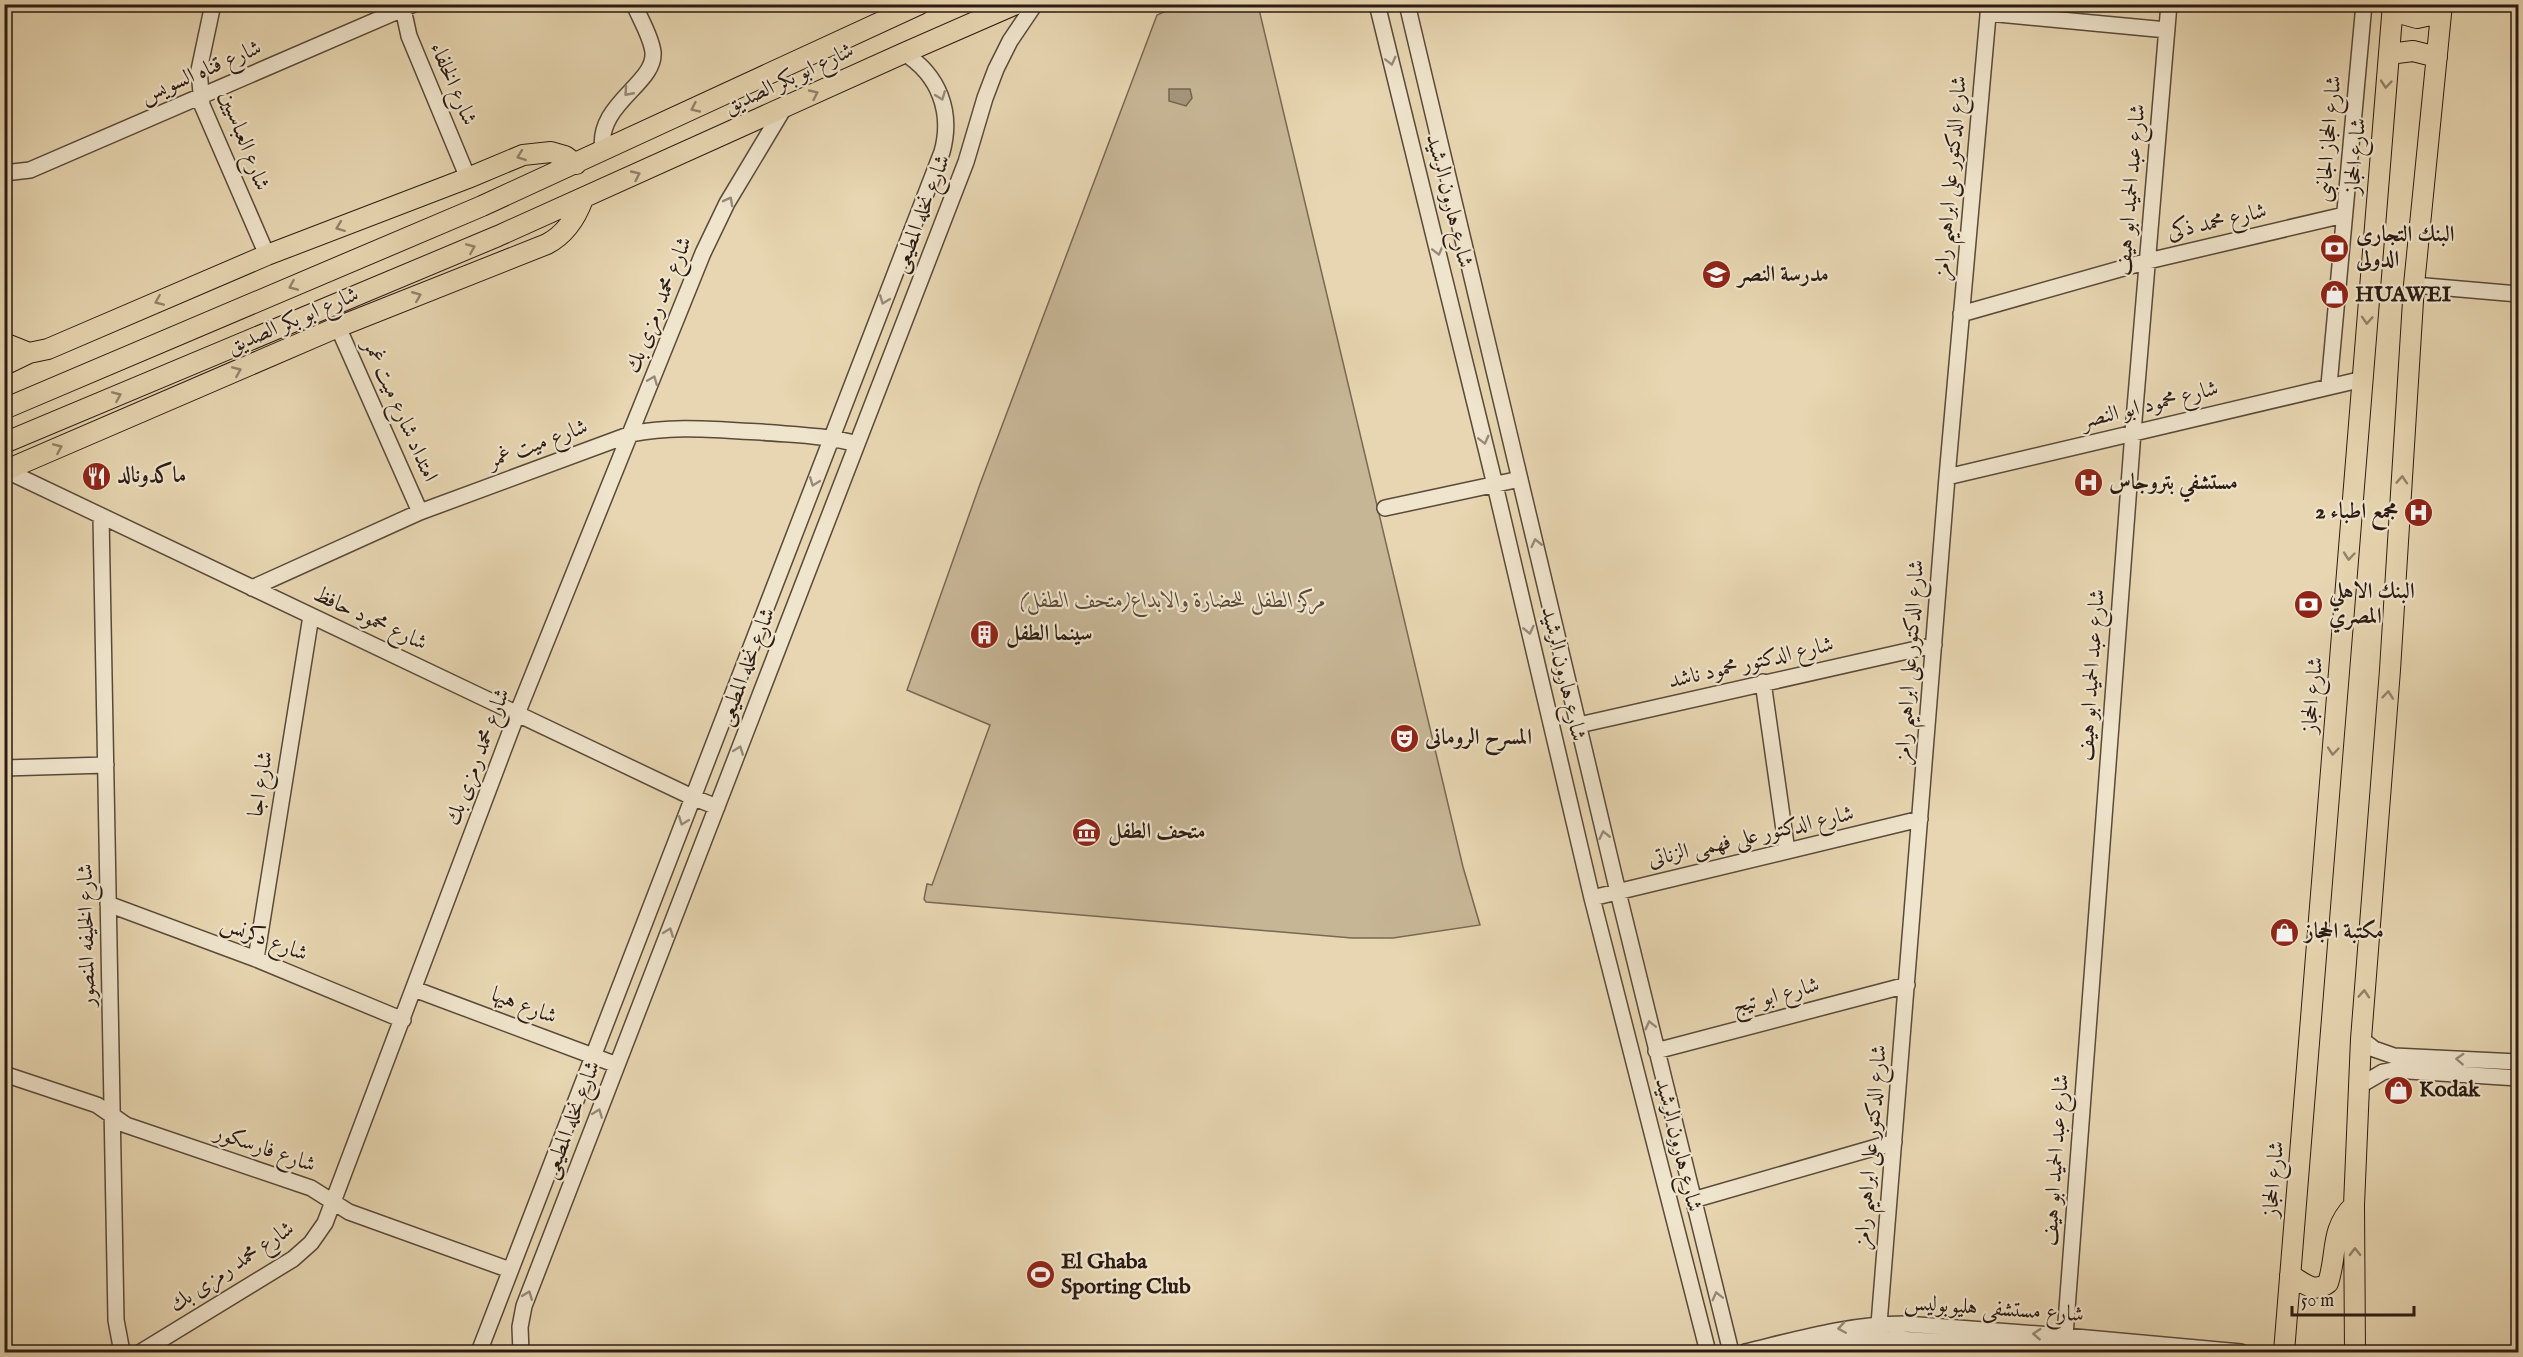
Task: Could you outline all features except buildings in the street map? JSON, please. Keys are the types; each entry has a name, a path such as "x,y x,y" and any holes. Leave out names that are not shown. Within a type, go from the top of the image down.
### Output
{"main road":[{"name":"شارع ابو بكر الصديق","path":"4,443 498,236 1016,4"},
{"name":"شارع ابو بكر الصديق","path":"4,409 482,206 908,7"},
{"path":"2355,1353 2354,1205 2361,1039 2390,670 2414,285 2441,9 2416,18 2393,8"},
{"name":"شارع الحجاز","path":"2284,1353 2393,8"},
{"path":"2389,54 2413,51 2437,57"},
{"path":"4,365 29,353 48,349 267,255 523,155 537,152 558,154 576,164"},
{"name":"شارع ابو بكر الصديق","path":"5,470 338,327 554,240 571,224 583,199"},
{"path":"4,343 29,353"},
{"path":"2290,1275 2312,1288 2321,1288 2328,1283 2338,1227 2354,1205"}],"street":[{"name":"شارع العباسيين","path":"213,4 199,70 200,97 207,120 267,255"},
{"path":"603,151 601,138 610,117 623,98 647,73 652,63 652,46 634,4"},
{"name":"شارع نخله المطيعى","path":"521,1353 520,1327 524,1306 970,153 992,78 1010,41 1035,4"},
{"name":"شارع هارون الرشيد","path":"1377,4 1496,485 1593,898 1708,1353"},
{"name":"شارع هارون الرشيد","path":"1407,4 1617,892 1731,1353"},
{"name":"شارع عبد الحميد ابو هيف","path":"2064,1342 2133,432 2169,4"},
{"name":"شارع الحجاز الجانبى","path":"2329,385 2364,4"},
{"name":"شارع قناه السويس","path":"4,173 30,170 406,6"},
{"name":"شارع الخلفاء","path":"406,6 409,36 468,178"},
{"path":"1989,9 2167,30"},
{"name":"شارع الدكتور على ابراهيم رامز","path":"1879,1324 1947,477 1989,9"},
{"name":"شارع نخله المطيعى","path":"479,1353 942,152 946,135 945,108 936,84 925,69 904,53"},
{"name":"شارع محمد رمزى بك","path":"141,1353 292,1259 311,1243 325,1223 518,714 717,223 754,155 784,108"},
{"name":"شارع محمد ذكى","path":"1962,315 2148,261 2344,215"},
{"path":"2414,285 2518,294"},
{"name":"امتداد شارع ميت غمر","path":"338,327 420,512"},
{"name":"شارع محمود ابو النصر","path":"1947,477 2329,385 2363,379"},
{"name":"شارع ميت غمر","path":"252,588 420,512 631,434 683,427 831,437 857,444"},
{"name":"شارع محمود حافظ","path":"5,470 717,807"},
{"path":"1385,508 1520,479"},
{"name":"شارع الخليفه المنصور","path":"101,516 116,1320 122,1353"},
{"name":"شارع اجا","path":"256,959 311,616"},
{"name":"شارع الدكتور محمود ناشد","path":"1579,725 1934,645"},
{"path":"1763,682 1787,851"},
{"path":"4,768 106,765"},
{"name":"شارع الدكتور على فهمى الزناتى","path":"1593,898 1920,819"},
{"name":"شارع دكرنس","path":"108,904 256,959 403,1020"},
{"name":"شارع ابو تيج","path":"1656,1051 1907,985"},
{"name":"شارع هيها","path":"414,989 617,1065"},
{"path":"2361,1039 2373,1049 2394,1056 2518,1062"},
{"path":"2359,1086 2383,1072 2393,1070 2518,1078"},
{"name":"شارع فارسكور","path":"4,1074 97,1105 126,1125 311,1188 349,1212 510,1270"},
{"path":"1693,1200 1894,1142"},
{"name":"شارع مستشفى هليوبوليس","path":"1745,1353 1832,1330 1879,1324 1905,1324 2064,1342 2093,1353"},
{"name":"شارع مستشفى هليوبوليس","path":"1802,1353 1850,1342 1899,1339 2064,1342 2241,1353"}],"green space":[{"name":"مركز الطفل للحضارة والابداع(متحف الطفل)","path":"1179,5 1258,5 1463,867 1480,925 1393,938 1352,938 926,902 924,899 927,884 932,885 990,725 907,690 980,484 1157,15"}],"shaded area":[{"path":"1169,89 1190,89 1192,98 1186,106 1169,101"}],"place":[{"name":"البنك التجارى الدولى","path":"2335,248"},
{"name":"مدرسة النصر","path":"1717,275"},
{"name":"HUAWEI","path":"2334,295"},
{"name":"ماكدونالد","path":"96,476"},
{"name":"مستشفي بتروجاس","path":"2088,483"},
{"name":"مجمع اطباء 2","path":"2419,512"},
{"name":"البنك الاهلي المصري","path":"2308,605"},
{"name":"سينما الطفل","path":"985,634"},
{"name":"المسرح الرومانى","path":"1404,738"},
{"name":"متحف الطفل","path":"1087,832"},
{"name":"مكتبة الحجاز","path":"2284,932"},
{"name":"Kodak","path":"2398,1090"},
{"name":"El Ghaba Sporting Club","path":"1040,1275"}]}
